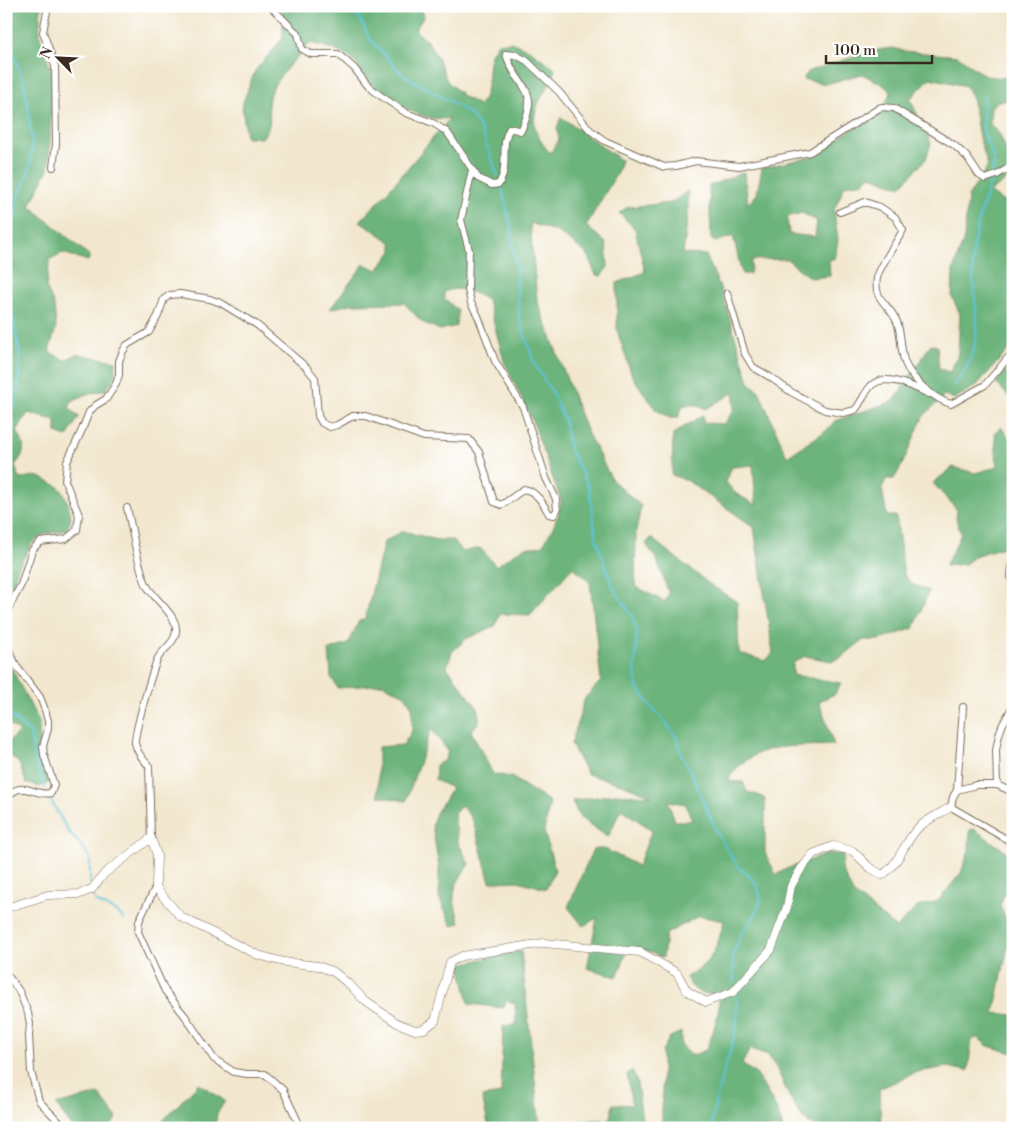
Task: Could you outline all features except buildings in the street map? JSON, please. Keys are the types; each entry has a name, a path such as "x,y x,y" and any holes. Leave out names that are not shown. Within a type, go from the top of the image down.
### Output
{"street":[{"path":"48,6 43,32 55,66 56,144 53,166"},
{"path":"270,6 298,34 302,49 311,54 338,54 354,68 368,86 381,96 406,113 433,122 447,132 478,178 492,185 499,184 503,176 506,135 510,128 521,131 529,114 530,101 526,88 508,62 506,54 516,55 527,61 559,92 590,130 605,141 664,167 696,161 739,166 810,152 882,107 894,108 954,145 968,157 979,175 985,179 1013,166"},
{"path":"6,613 21,586 32,550 40,542 66,540 77,530 79,515 65,481 66,462 82,430 88,412 106,399 116,384 119,376 119,361 123,351 127,345 149,332 158,316 164,299 170,295 180,294 222,303 257,325 306,366 315,378 318,416 322,423 330,427 353,416 366,416 424,436 469,439 479,452 494,502 502,506 524,489 529,490 539,499 549,514 554,515 557,510 556,499 546,478 523,407 495,361 471,303 468,290 469,250 462,220 472,170"},
{"path":"840,212 865,202 880,206 895,217 903,230 877,276 876,293 896,320 906,364 932,395"},
{"path":"727,293 745,354 753,366 791,392 825,410 843,413 855,410 871,385 886,380 899,381 950,404 985,386 1013,352"},
{"path":"127,508 140,570 147,587 174,619 176,628 175,638 158,659 147,692 135,742 138,754 149,766 151,838 157,855 156,886 139,922 138,932 165,992 185,1016 214,1059 234,1072 265,1074 283,1090 301,1128"},
{"path":"1013,557 1011,576 1013,590"},
{"path":"6,644 17,667 40,697 45,710 48,729 43,746 44,755 54,785 51,793 45,794 23,789 14,791 6,800"},
{"path":"997,785 997,742 1002,726 1013,706"},
{"path":"156,886 180,917 258,954 284,962 318,966 334,972 365,1001 397,1022 415,1030 424,1030 435,1021 450,962 462,956 544,944 640,952 677,973 687,991 706,1002 733,992 771,950 787,907 792,886 801,869 813,854 833,846 854,851 869,867 882,875 890,870 918,828 951,807 957,790 963,707"},
{"path":"957,790 976,785 997,785 1013,792"},
{"path":"951,807 1013,843"},
{"path":"6,908 48,895 80,894 92,889 105,873 151,838"},
{"path":"6,973 19,991 28,1012 31,1072 39,1101 64,1128"}],"green space":[{"path":"6,6 38,6 41,9 39,33 52,73 48,169 30,206 90,256 88,261 63,253 50,259 46,287 54,305 56,327 49,352 65,360 77,354 116,361 115,378 106,390 87,394 72,401 69,408 79,417 67,437 56,433 56,421 28,413 17,431 24,448 22,456 15,465 19,479 33,476 39,477 59,487 66,499 71,518 66,530 45,534 32,543 18,568 10,592 6,597 6,399 13,397 6,373 6,186 9,167 6,163 6,112 8,108 6,101"},
{"path":"279,6 389,6 393,11 398,6 418,6 424,16 415,30 428,42 438,58 447,81 463,96 478,105 485,95 489,60 498,43 511,42 529,50 555,68 552,80 542,96 534,119 537,133 544,146 550,153 559,140 557,128 561,117 621,160 617,173 586,226 606,243 608,267 601,276 596,275 586,253 558,232 530,223 537,300 586,430 612,480 641,506 636,531 635,586 665,602 669,594 657,560 646,544 651,538 708,583 737,602 739,653 765,661 773,653 754,527 688,481 672,475 673,434 703,415 704,423 724,424 734,410 734,392 706,409 698,405 683,405 678,418 670,418 656,410 632,376 617,330 617,283 645,272 635,229 619,213 628,207 671,203 688,191 688,216 683,254 706,255 721,290 749,382 759,391 787,457 827,430 835,421 894,401 931,344 937,346 939,369 950,372 958,354 960,314 952,297 953,271 964,238 968,197 988,166 979,137 973,102 966,86 930,78 910,99 931,143 926,159 900,187 869,175 864,182 845,185 834,210 838,239 835,258 829,260 830,276 810,278 787,259 752,260 750,274 742,274 733,236 715,242 711,239 709,186 744,172 748,204 757,194 762,168 814,156 841,136 881,112 891,92 882,84 862,74 826,84 803,79 809,71 877,50 893,48 903,51 958,56 985,76 1004,78 1013,74 1013,100 998,101 991,107 990,124 998,132 1010,156 1009,178 990,192 1002,201 1013,201 1013,345 976,386 954,399 945,395 923,417 901,467 894,479 886,479 882,489 887,516 896,516 904,575 912,584 929,591 914,628 880,640 863,640 842,657 831,661 805,656 793,663 793,675 841,683 835,694 819,701 834,745 786,747 765,751 740,765 728,781 743,782 747,792 765,799 765,853 776,875 786,869 830,853 844,855 841,868 853,893 896,928 917,907 938,901 961,873 969,850 970,830 974,829 1012,856 1013,892 1003,896 1000,906 1013,933 1013,943 1008,946 994,1013 1013,1015 1013,1053 988,1046 978,1038 972,1039 968,1071 947,1067 917,1072 879,1089 883,1128 816,1128 802,1118 768,1055 750,1049 742,1064 757,1075 777,1110 783,1128 662,1128 662,1051 670,1037 681,1032 681,1044 691,1056 706,1050 716,1022 719,1008 719,993 709,994 700,992 692,987 686,977 708,961 716,947 724,921 699,916 666,934 663,958 638,947 629,947 617,977 587,968 597,918 583,926 568,907 593,849 605,849 638,866 652,830 621,809 608,837 580,818 572,801 615,794 652,796 622,784 587,774 571,744 585,698 601,681 590,582 573,567 530,615 500,614 495,626 466,639 452,652 447,667 479,710 479,722 471,731 493,774 511,777 550,802 544,831 555,870 546,889 518,881 490,882 473,821 462,805 454,814 458,842 469,864 454,892 460,922 452,926 439,898 439,867 432,825 436,813 452,788 435,780 436,765 445,760 448,751 431,729 406,801 378,796 378,747 403,745 412,731 412,707 405,695 383,684 338,688 331,677 329,650 348,644 359,621 365,619 384,542 403,531 437,540 453,540 462,552 480,548 496,566 523,548 542,546 554,525 561,501 533,422 504,361 488,301 467,290 456,289 444,292 444,298 458,311 456,326 440,330 422,322 404,303 350,304 330,309 364,264 378,270 392,251 392,243 360,221 450,118 440,119 417,114 394,102 366,78 351,59 327,47 311,43 287,69 271,91 268,104 270,122 262,138 246,137 242,105 255,71 283,38 283,14","holes":["802,213 817,221 815,237 789,234 787,217","753,465 756,505 735,493 725,481 732,467","668,801 686,804 692,821 675,821"]},
{"path":"1013,359 1013,401 996,383"},
{"path":"1001,427 1013,443 1013,516 1009,523 1005,543 1003,547 977,555 965,564 945,566 961,534 956,519 957,510 933,483 953,467 975,473 997,467 995,432"},
{"path":"6,663 12,669 39,722 40,756 50,782 39,787 26,783 19,763 6,752 6,748 12,738 20,732 6,722"},
{"path":"521,951 540,1128 489,1128 482,1097 501,1094 503,1026 516,1025 515,1003 506,1001 504,1008 469,1004 460,964"},
{"path":"632,1070 637,1082 643,1128 563,1128 586,1120 610,1120 613,1104 632,1105 627,1074"},
{"path":"199,1083 225,1101 217,1114 215,1126 217,1128 156,1128"},
{"path":"99,1094 117,1118 109,1128 73,1128 56,1105"}],"waterway":[{"path":"6,21 11,6"},
{"path":"313,6 316,8 340,7 360,18 369,38 402,74 458,106 473,117 481,130 498,176"},
{"path":"6,24 10,45 23,80 32,141 30,167 18,200 11,239 12,253 9,287 20,355 15,409"},
{"path":"984,97 983,129 984,136 993,155 992,174"},
{"path":"954,385 966,368 973,353 976,337 977,321 973,253 978,225 991,179"},
{"path":"502,190 511,226 517,269 519,318 535,365 552,392 564,420 570,450 589,487 596,537 609,576 614,589 631,614 637,631 635,669 637,687 677,738 682,756 717,833 736,864 757,884 761,900 755,915 740,936 733,954 734,982"},
{"path":"6,459 13,425"},
{"path":"6,711 30,733 36,764 45,788"},
{"path":"50,799 68,831 90,858 90,883"},
{"path":"93,895 96,902 117,912 124,919"},
{"path":"711,1128 719,1087 736,1027 736,997"}]}
